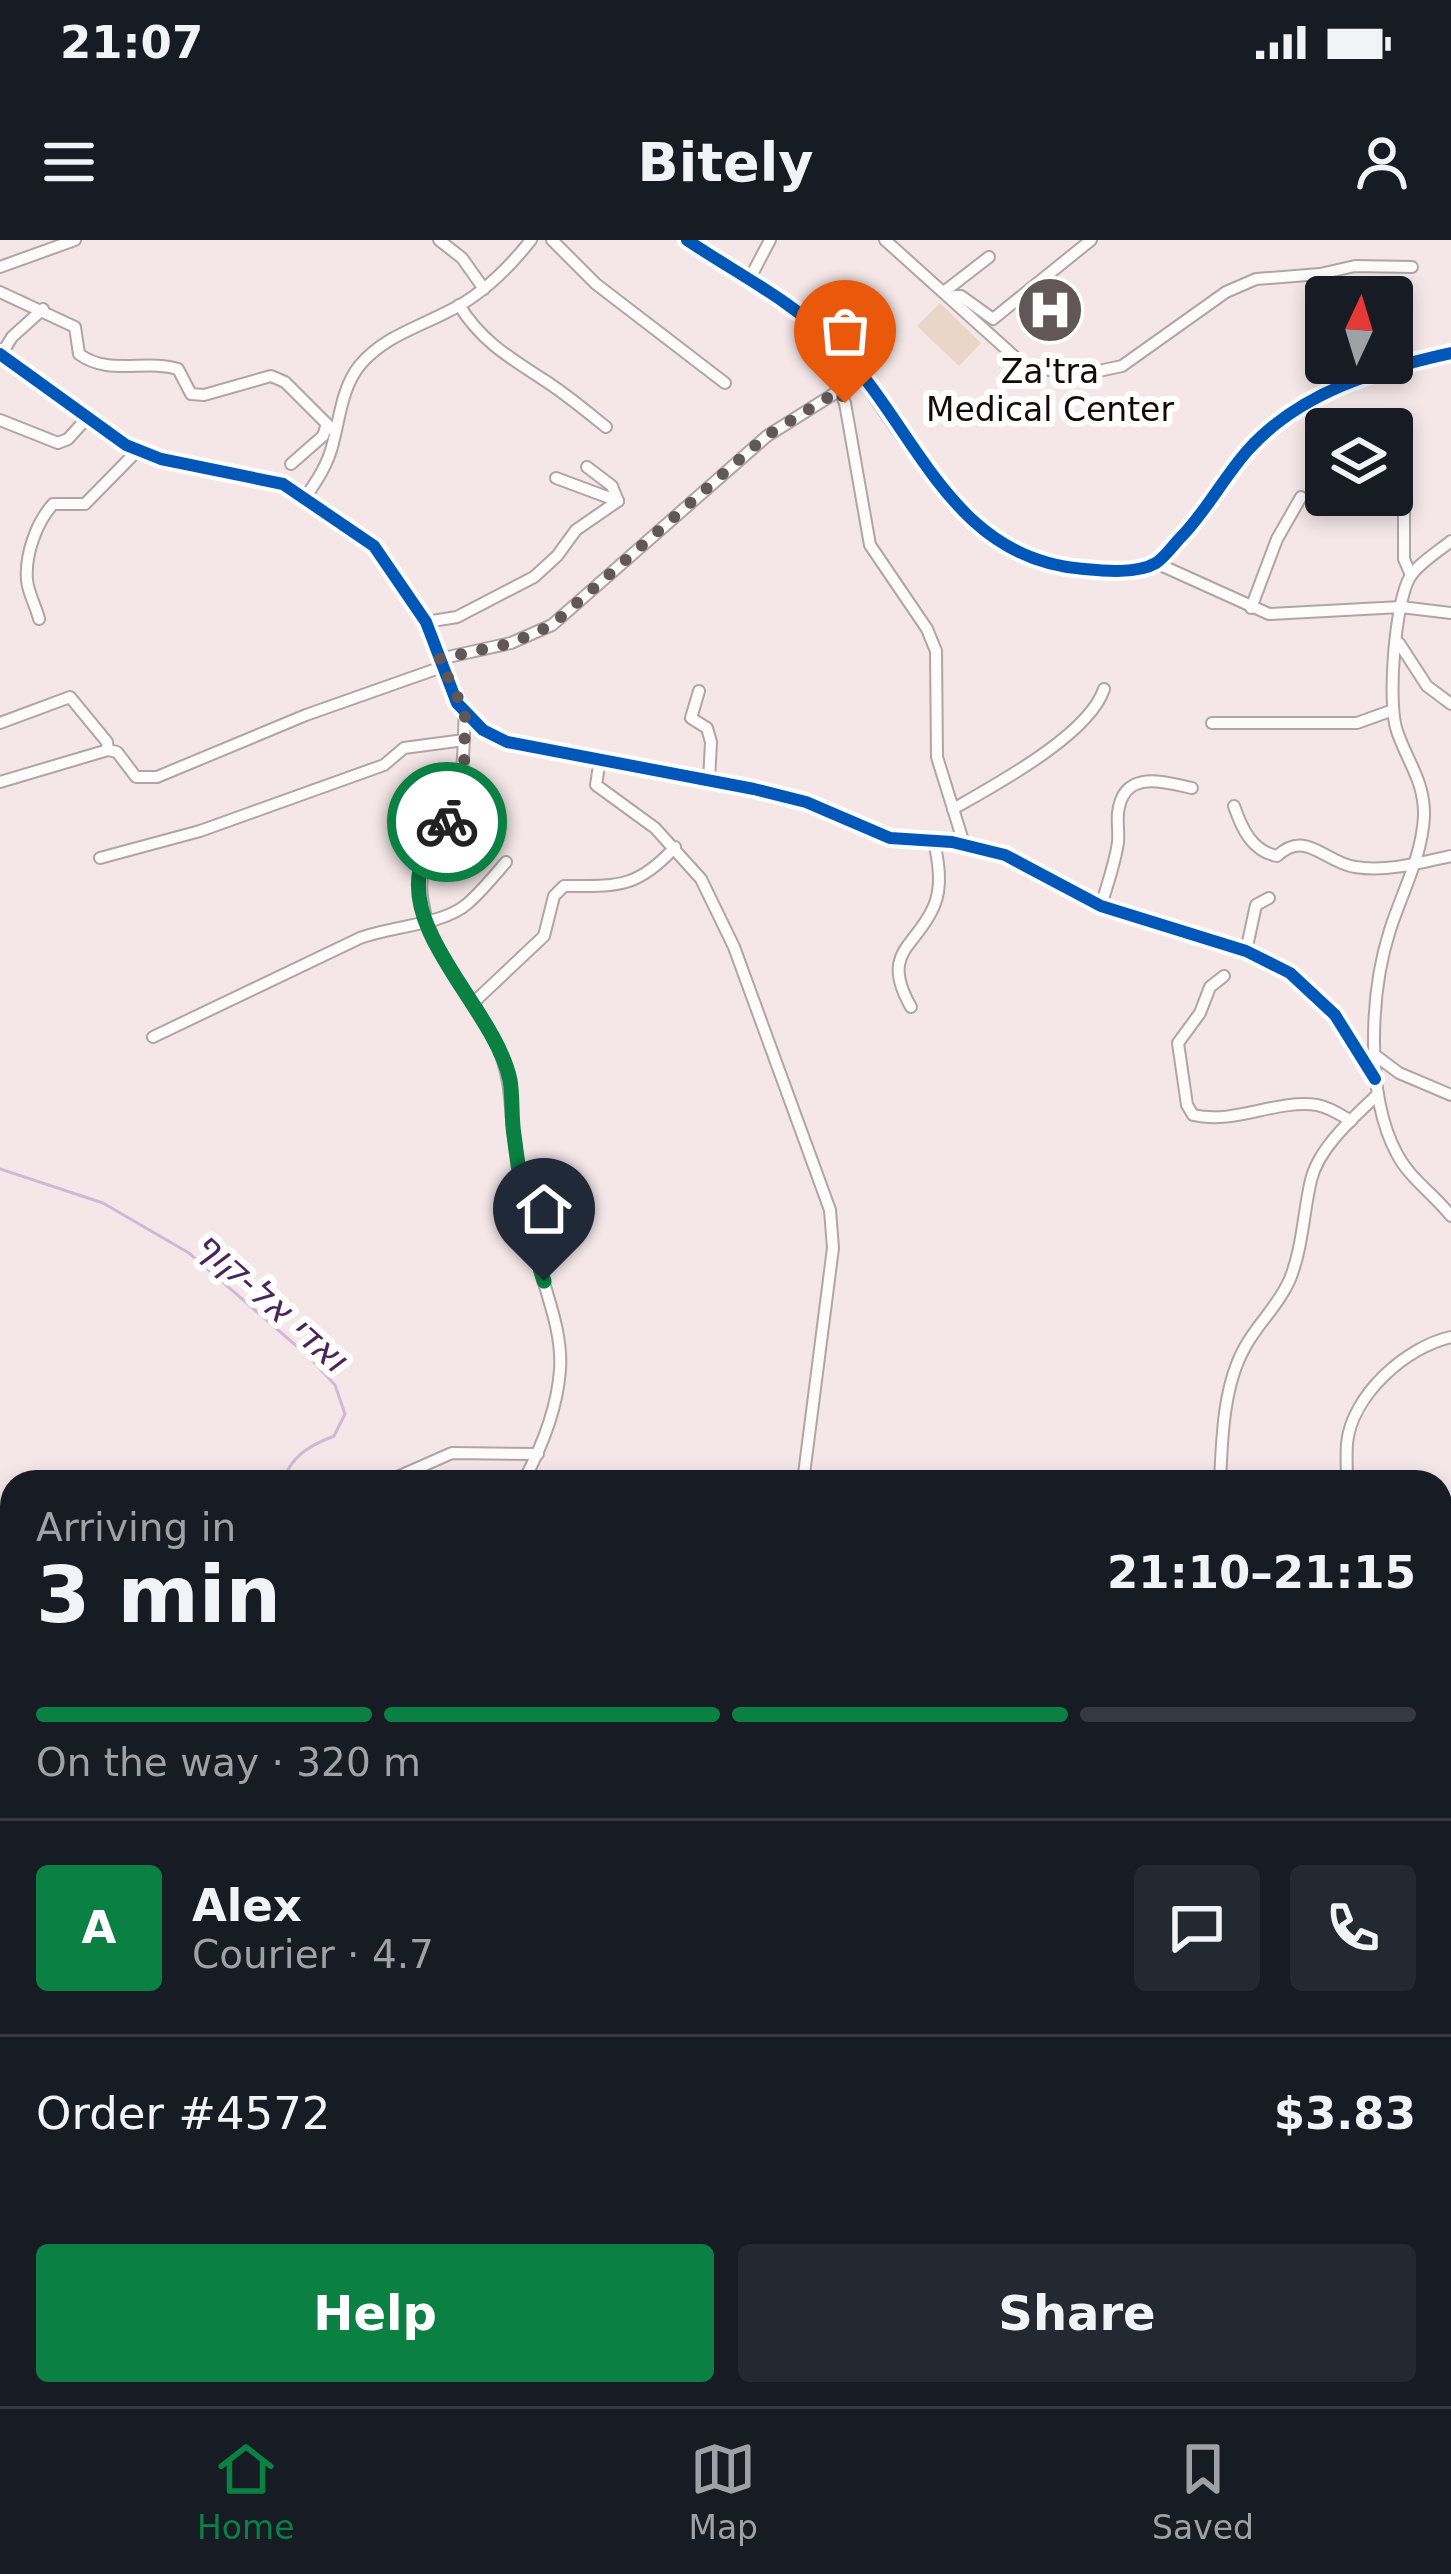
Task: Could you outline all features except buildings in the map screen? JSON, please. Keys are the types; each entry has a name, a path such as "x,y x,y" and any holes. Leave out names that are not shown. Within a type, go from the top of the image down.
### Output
{"street":[{"path":"0,267 76,240"},
{"path":"439,240 462,258 484,289"},
{"path":"303,501 324,472 330,430 358,368 392,338 484,289 531,240"},
{"path":"552,240 596,284 725,382"},
{"path":"686,240 805,318 838,346 947,496 1011,550 1055,567 1134,569 1156,563 1202,515 1248,450 1286,414 1380,370 1451,353"},
{"path":"748,282 770,240"},
{"path":"885,240 1025,366 1080,375 1122,366 1226,292 1256,279 1355,266 1412,267"},
{"path":"948,294 961,296 993,319 1091,240"},
{"path":"948,294 989,257"},
{"path":"0,292 75,327 79,354 86,360 120,367 178,369 191,394 204,395 272,376 285,382 330,430"},
{"path":"459,305 473,328 500,354 606,427"},
{"path":"43,309 12,337 1,355 86,419 138,450 283,484 374,546 426,622 465,712 483,730 506,742 806,802 890,838 964,844 1005,855 1101,906 1246,951 1290,973 1335,1015 1375,1079"},
{"path":"805,318 840,390 870,545 927,629 936,651 937,757 964,844"},
{"path":"0,782 108,750 117,752 136,777 157,777 441,663 512,643 552,625 766,436 840,390"},
{"path":"0,420 58,443 86,419"},
{"path":"291,464 330,430"},
{"path":"39,619 27,587 27,564 46,512 53,504 85,504 138,450"},
{"path":"587,466 613,486 618,501"},
{"path":"556,478 618,501"},
{"path":"1251,608 1277,539 1301,497"},
{"path":"426,622 457,617 534,578 576,530 618,501"},
{"path":"1404,516 1404,560 1411,575"},
{"path":"1451,541 1411,575 1401,607 1393,710 1398,735 1419,774 1424,809 1416,861 1382,962 1375,1055 1378,1094 1399,1158 1451,1216"},
{"path":"1156,563 1269,614 1401,607 1451,613"},
{"path":"1397,640 1426,686 1451,704"},
{"path":"953,809 1031,764 1099,704 1104,689"},
{"path":"699,691 692,718 707,728 711,742 710,782"},
{"path":"0,723 70,698 108,750"},
{"path":"1212,723 1357,723 1393,710"},
{"path":"465,712 464,772 455,802 419,874 428,922 449,970 474,1002 510,1080 522,1182 561,1365 555,1406 530,1470"},
{"path":"100,859 200,831 384,765 404,748 464,740"},
{"path":"600,759 596,785 675,847 701,879 734,947 830,1210 832,1248 804,1470"},
{"path":"1101,906 1119,838 1124,791 1130,785 1150,782 1192,788"},
{"path":"1234,806 1241,827 1266,854 1277,856 1295,843 1307,844 1347,866 1376,869 1451,856"},
{"path":"911,1007 901,990 899,964 910,938 934,907 940,876 934,840"},
{"path":"474,1002 544,936 554,896 564,886 626,885 652,873 675,847"},
{"path":"153,1037 360,938 391,926 428,922 464,907 506,862"},
{"path":"1246,951 1256,905 1269,898"},
{"path":"1224,976 1210,987 1200,1013 1178,1043 1187,1105 1193,1114 1212,1118 1299,1104 1322,1105 1351,1121"},
{"path":"1375,1055 1399,1073 1451,1095"},
{"path":"1221,1470 1233,1375 1245,1345 1289,1282 1306,1228 1312,1177 1324,1153 1378,1094"},
{"path":"1347,1470 1347,1439 1359,1410 1408,1355 1451,1337"},
{"path":"413,1470 452,1453 538,1454"}],"shaded area":[{"path":"940,303 981,343 959,366 917,326"}],"waterway":[{"name":"ואדי אל-קוף","path":"0,1169 103,1203 189,1253 307,1355 335,1385 345,1414 334,1436 302,1453 288,1470"}],"cycle path":[{"path":"687,240 820,329 864,378 968,515 1000,541 1038,560 1084,569 1130,570 1156,563 1191,526 1248,450 1291,413 1368,375 1451,353"},
{"path":"0,354 126,445 161,459 283,484 374,546 426,622 457,703 483,730 507,742 806,802 890,838 952,842 1005,855 1101,906 1246,951 1290,973 1335,1015 1375,1079"}],"way so far":[{"path":"447,822 464,772 465,712 439,659 512,643 552,625 766,436 840,390 845,403"}],"place":[{"name":"Za'tra Medical Center","path":"1050,310"}],"route":[{"path":"447,822 419,874 423,906 430,933 449,970 474,1002 510,1080 514,1135 544,1281"}]}
